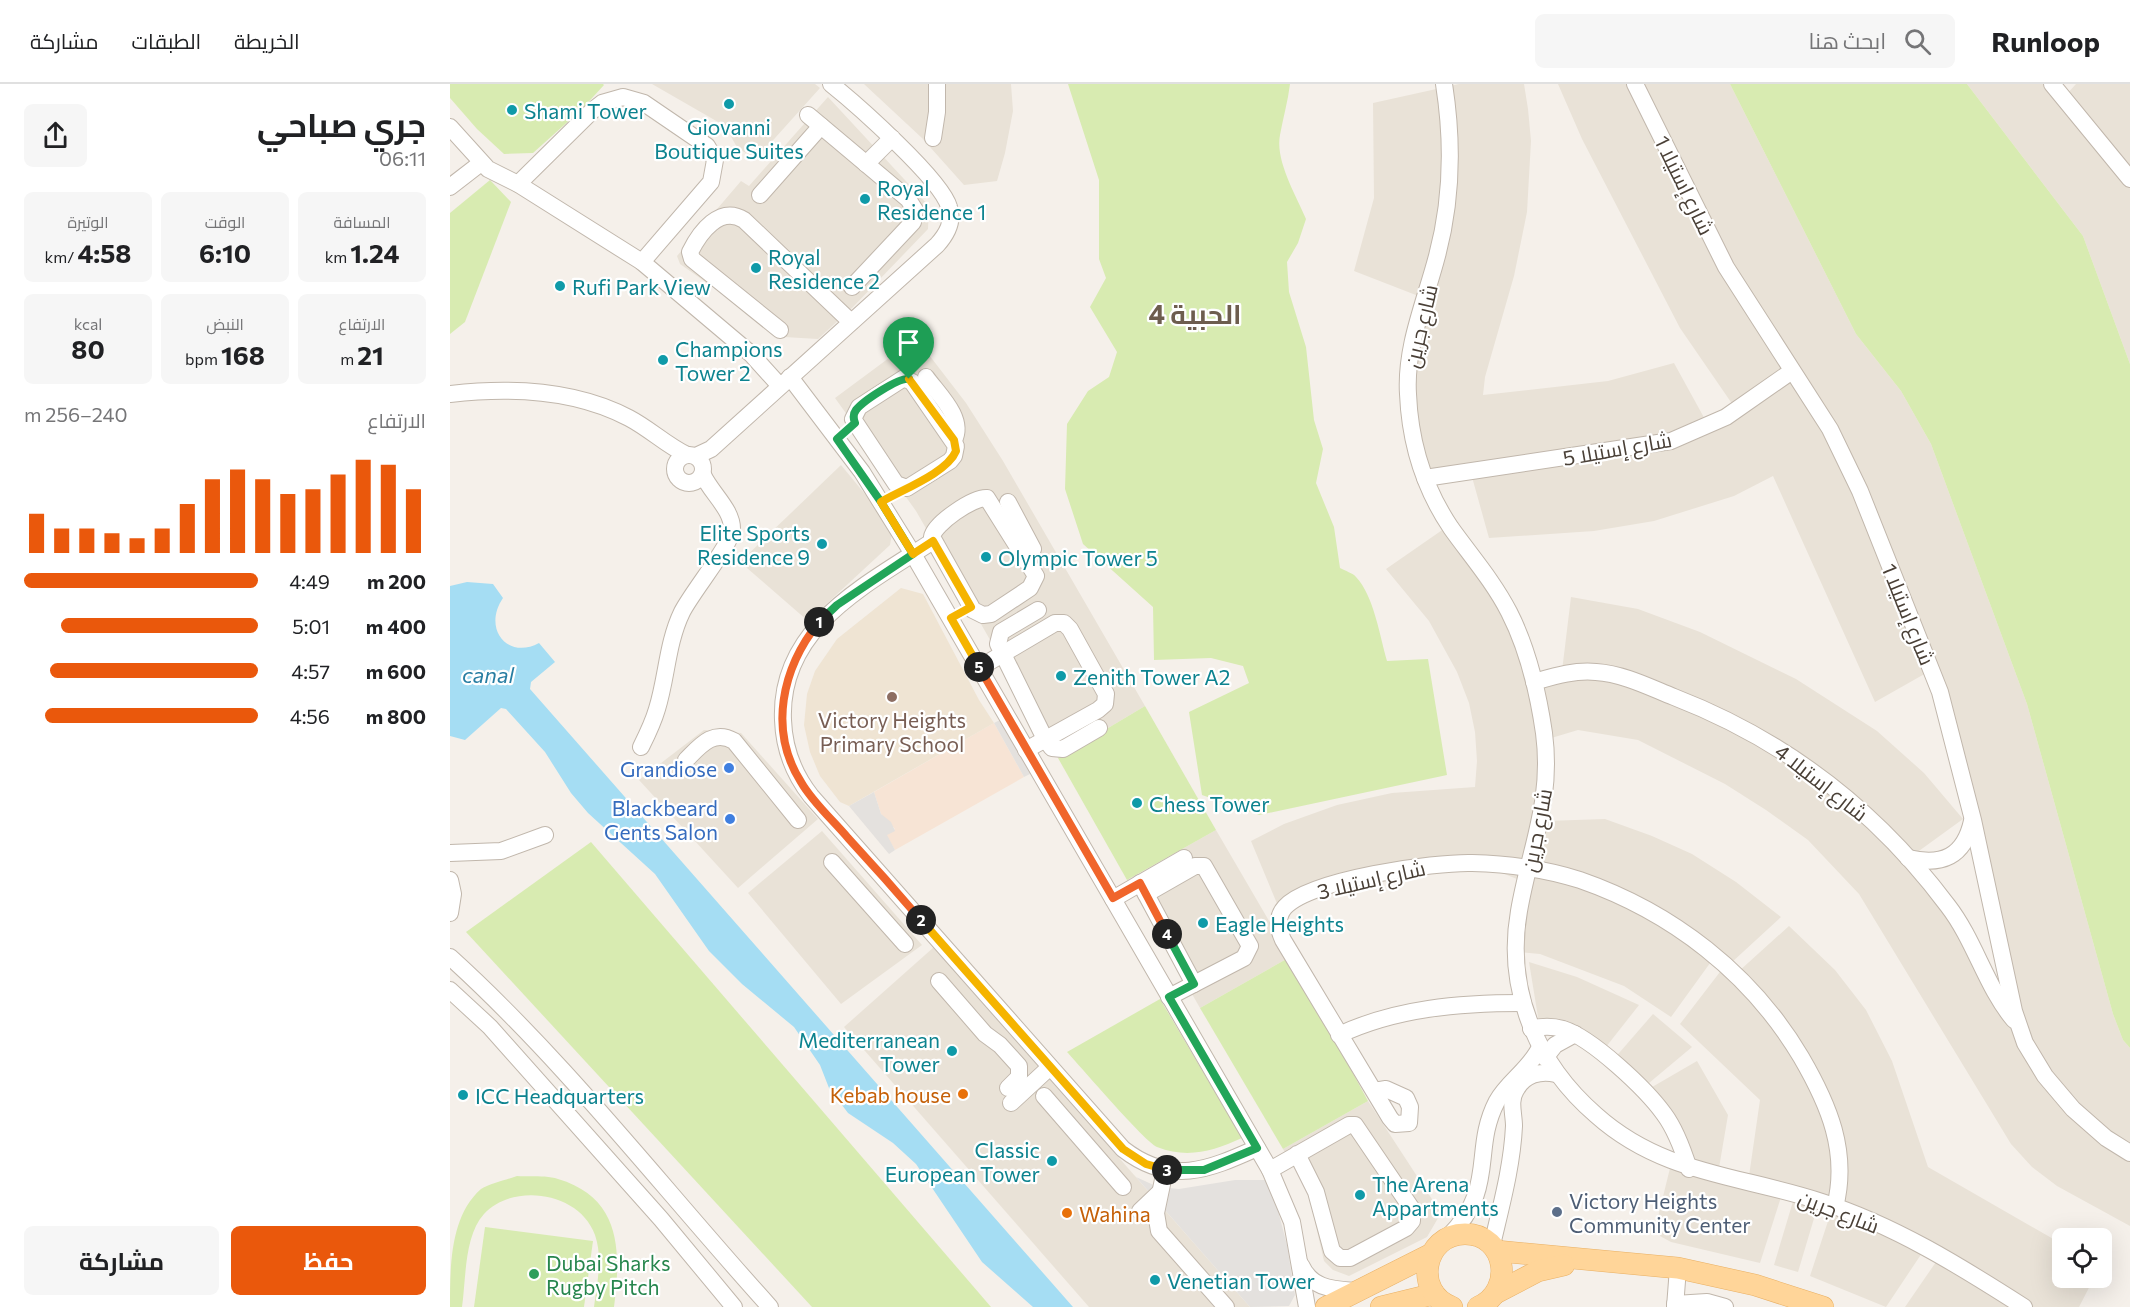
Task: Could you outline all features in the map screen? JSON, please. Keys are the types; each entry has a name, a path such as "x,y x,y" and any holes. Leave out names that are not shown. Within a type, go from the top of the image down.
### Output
{"main road":[{"path":"1326,1307 1431,1254 1448,1237 1457,1234 1476,1235 1495,1248 1532,1256 1597,1259 1678,1268 1755,1285 1823,1307"},
{"path":"1488,1302 1503,1272 1495,1248"},
{"path":"1431,1254 1426,1275 1445,1303"},
{"path":"1488,1302 1538,1270 1597,1259"},
{"path":"1381,1307 1445,1303"}],"street":[{"path":"698,467 785,382 937,245 949,229 950,210 947,200 892,138 831,84"},
{"path":"933,138 937,112 937,84"},
{"name":"شارع جرين","path":"1444,84 1449,121 1447,203 1438,255 1408,368 1412,436 1425,478 1448,524 1492,582 1509,612 1520,635 1534,682 1545,739 1546,776 1541,822 1516,931 1516,960 1523,1003 1531,1029 1556,1074 1596,1116 1623,1137 1655,1155 1689,1169 1782,1190 1835,1207 1929,1248 2024,1307"},
{"name":"شارع إستيلا 1","path":"1635,84 1726,267 1830,429 1846,459 1905,602 1940,692 1972,820 2018,1026 2034,1060 2058,1093 2089,1125 2130,1153"},
{"path":"2052,84 2130,179"},
{"path":"518,184 602,103 623,98 644,103 707,146 716,168 711,182 642,262"},
{"path":"760,195 814,121 912,204 915,216 913,222 852,287"},
{"path":"450,127 481,163 642,262 785,382 837,439 881,502 951,618 1270,1170 1292,1222 1307,1307"},
{"path":"866,164 892,138"},
{"path":"450,188 481,163"},
{"path":"780,330 692,259 690,252 693,246 718,218 729,215 744,220 851,322"},
{"name":"شارع إستيلا 5","path":"1425,478 1671,441 1726,417 1792,371"},
{"path":"926,377 956,420 958,428 954,440"},
{"path":"881,502 903,488 912,487 950,460 956,451 954,440 912,382 904,378 859,407 854,414 855,423 896,484 903,488"},
{"path":"450,394 512,390 583,400 629,418 698,467 729,515 732,535 682,612 667,654 657,709 640,747"},
{"path":"837,439 855,423"},
{"path":"987,498 1028,562 1036,576 1030,588 987,615 979,615 971,607 933,541 933,530 978,499 987,498"},
{"path":"1008,502 1033,549 1028,562"},
{"path":"933,541 837,605 819,621 793,660 785,683 782,706 783,730 786,751 802,784 1123,1149 1146,1164 1165,1170 1204,1170 1257,1148"},
{"path":"951,618 971,607"},
{"path":"1038,610 1001,632 998,639 1002,654 1045,739 1052,748 1059,749 1099,728"},
{"path":"979,668 1055,623 1064,623 1070,628 1106,694 1102,708 1026,750"},
{"name":"شارع إستيلا 4","path":"1534,682 1579,672 1611,674 1715,712 1802,762 1864,813 1908,858 1960,923 2005,1009 2018,1026"},
{"path":"686,760 710,738 729,738 738,745 798,820"},
{"path":"781,800 802,784"},
{"path":"1908,858 1929,862 1949,857 1964,844 1972,820"},
{"path":"450,853 501,851 545,836"},
{"path":"1143,889 1184,858"},
{"path":"848,880 868,860"},
{"path":"832,862 905,944"},
{"name":"شارع إستيلا 3","path":"1374,1091 1280,934 1279,919 1286,906 1309,893 1337,884 1423,866 1473,863 1529,870"},
{"path":"1113,898 1143,889 1195,866 1204,866 1249,942 1250,951 1244,958 1169,997"},
{"path":"1529,870 1577,880 1626,899 1687,933 1741,979 1793,1043 1814,1082 1834,1128 1842,1167 1835,1207"},
{"path":"1143,889 1194,984"},
{"path":"450,913 451,891"},
{"path":"450,957 522,1027 770,1307"},
{"path":"939,981 1020,1070 1010,1096 1050,1067"},
{"path":"450,990 490,1027 661,1219 734,1307"},
{"path":"1339,1035 1380,1019 1418,1011 1467,1004 1523,1003"},
{"path":"996,1043 1015,1027"},
{"path":"1531,1029 1554,1027 1575,1034 1640,1087 1670,1123 1689,1169"},
{"path":"1448,1237 1464,1222 1474,1204 1481,1182 1487,1136 1497,1101 1533,1060 1575,1034"},
{"path":"1495,1248 1508,1179 1513,1138 1512,1105 1516,1089 1530,1076 1539,1072 1556,1074"},
{"path":"1044,1096 1123,1187"},
{"path":"1063,1117 1080,1101"},
{"path":"1655,1155 1667,1137 1670,1123"},
{"path":"1270,1170 1297,1154 1349,1125 1357,1126 1412,1209 1413,1217 1410,1225 1350,1258 1335,1255 1330,1246 1316,1192 1297,1154"},
{"path":"1487,1136 1500,1133 1513,1138"},
{"path":"1165,1170 1156,1219 1159,1231 1226,1307"},
{"path":"1140,1210 1160,1191"},
{"path":"661,1219 690,1245 698,1246 710,1240"},
{"path":"1299,1259 1307,1276 1314,1283 1322,1287 1354,1291"},
{"path":"1678,1268 1675,1305 1707,1302 1725,1307"}],"shaded area":[{"path":"652,84 815,84 820,88 757,158 738,149 725,126"},
{"path":"864,84 1011,84 1013,111 997,181 964,185 922,138"},
{"path":"1459,84 1524,84 1531,141 1527,212 1514,276 1485,377 1483,395 1608,381 1674,363 1707,423 1735,408 1680,328 1582,139 1558,84 1730,84 1856,334 1901,391 1931,444 2027,704 2113,1014 2123,1040 2130,1048 2130,1226 2057,1186 2032,1167 2011,1144 1859,894 1808,840 1766,810 1725,784 1638,740 1578,730 1548,739 1546,821 1605,819 1652,836 1692,854 1736,882 1781,917 1731,963 1738,972 1789,926 1835,970 1866,1010 1892,1061 1928,1167 2052,1238 2052,1288 2089,1288 2079,1307 1905,1307 1938,1259 1924,1250 1886,1307 1810,1276 1832,1209 1818,1205 1798,1272 1774,1265 1794,1198 1782,1194 1760,1263 1671,1242 1660,1236 1657,1221 1672,1160 1694,1166 1647,1090 1697,1061 1728,1115 1719,1168 1749,1176 1760,1100 1680,1024 1723,968 1713,959 1671,1017 1624,986 1540,954 1520,952 1522,881 1492,869 1395,875 1311,897 1283,918 1251,841 1284,824 1337,805 1392,793 1475,787 1477,761 1475,732 1469,703 1457,672 1429,621 1386,569 1448,526 1489,583 1534,679 1562,671 1571,597 1638,609 1700,632 1796,679 1877,731 1924,773 1963,819 1912,856 2014,1016 1928,672 1875,702 1773,476 1734,496 1654,521 1594,531 1489,538 1472,477 1418,480 1407,437 1421,297 1354,271 1374,198 1373,103"},
{"path":"1967,84 2055,84 2066,95 2076,84 2130,84 2130,364 2083,236"},
{"path":"828,97 929,206 928,229 853,307 818,339 784,337 680,264 677,256 741,181 749,186"},
{"path":"916,338 966,403 1003,461 1145,706 1058,758 916,511 835,398"},
{"path":"841,465 893,528 890,545 808,621 740,562"},
{"name":"Victory Heights Primary School","path":"901,588 923,594 979,700 994,723 849,806 840,802 820,776 810,752 804,725 807,694 815,671 837,639"},
{"path":"1008,716 1038,770 1024,777 994,723"},
{"path":"994,723 1024,777 895,850 886,835 895,829 881,814 874,792"},
{"path":"704,730 741,733 818,819 738,888 639,780"},
{"path":"874,792 881,814 891,822 895,831 887,835 895,850 889,854 849,806"},
{"path":"1216,830 1290,957 1200,1008 1127,880"},
{"path":"822,831 922,945 841,1004 748,893"},
{"path":"934,947 1250,1307 1089,1307 844,1027"},
{"path":"1529,962 1577,977 1639,1005 1602,1052 1539,1023"},
{"path":"1653,1014 1692,1047 1643,1088 1613,1060"},
{"path":"1368,1101 1441,1213 1427,1237 1349,1276 1333,1270 1324,1261 1309,1196 1299,1174 1283,1149"},
{"path":"1136,1177 1158,1187 1179,1189 1235,1180 1267,1180 1275,1199 1287,1245 1295,1295 1289,1306 1250,1307"}],"green space":[{"path":"450,84 604,85 582,109 533,153 504,154 477,129 450,98"},
{"path":"1068,84 1290,84 1279,145 1287,178 1306,219 1298,243 1287,262 1289,292 1306,347 1314,420 1323,449 1316,483 1334,527 1340,568 1355,576 1362,585 1376,617 1387,661 1428,659 1447,775 1259,815 1202,795 1189,712 1249,683 1243,666 1211,658 1154,660 1153,607 1083,544 1065,489 1067,424 1088,391 1109,377 1117,352 1090,307 1106,278 1099,259 1099,180"},
{"path":"1730,84 1967,84 2083,236 2130,364 2130,1048 2123,1040 2113,1014 2027,704 1931,444 1901,391 1856,334"},
{"path":"490,180 511,202 465,322 450,334 450,213"},
{"path":"1145,706 1216,830 1127,880 1058,758"},
{"path":"591,842 991,1307 812,1307 466,932"},
{"path":"1290,957 1368,1101 1283,1149 1200,1008"},
{"path":"1160,999 1242,1138 1221,1147 1200,1152 1168,1151 1157,1147 1127,1119 1067,1052"},
{"path":"517,1176 558,1179 579,1188 595,1199 606,1213 613,1230 616,1247 614,1307 594,1307 599,1253 595,1235 587,1220 575,1209 561,1201 545,1196 528,1195 496,1204 477,1223 469,1246 462,1307 450,1307 450,1275 454,1243 463,1213 481,1189"},
{"name":"Dubai Sharks Rugby Pitch","path":"485,1227 593,1241 584,1307 474,1307"}],"water":[{"name":"canal","path":"467,582 493,584 503,598 495,620 497,630 508,644 517,648 539,643 555,662 531,682 530,689 1073,1307 1033,1307 982,1262 916,1164 893,1143 848,1113 829,1088 820,1065 794,1027 742,984 709,951 655,874 588,813 571,793 545,752 506,709 501,708 465,740 450,736 450,586"}],"place":[{"name":"Giovanni Boutique Suites","path":"729,104"},
{"name":"Shami Tower","path":"512,110"},
{"name":"Royal Residence 1","path":"865,199"},
{"name":"Royal Residence 2","path":"756,268"},
{"name":"Rufi Park View","path":"560,286"},
{"name":"Champions Tower 2","path":"663,360"},
{"name":"Elite Sports Residence 9","path":"822,544"},
{"name":"Olympic Tower 5","path":"986,557"},
{"name":"Zenith Tower A2","path":"1061,676"},
{"name":"Victory Heights Primary School","path":"892,697"},
{"name":"Grandiose","path":"729,768"},
{"name":"Chess Tower","path":"1137,803"},
{"name":"Blackbeard Gents Salon","path":"730,819"},
{"name":"Eagle Heights","path":"1203,923"},
{"name":"Mediterranean Tower","path":"952,1051"},
{"name":"Kebab house","path":"963,1094"},
{"name":"ICC Headquarters","path":"463,1095"},
{"name":"Classic European Tower","path":"1052,1161"},
{"name":"The Arena Appartments","path":"1360,1195"},
{"name":"Victory Heights Community Center","path":"1557,1212"},
{"name":"Wahina","path":"1067,1213"},
{"name":"Dubai Sharks Rugby Pitch","path":"534,1274"},
{"name":"Venetian Tower","path":"1155,1280"}],"district":[{"name":"الحبية 4","path":"1195,313"}],"route":[{"path":"909,379 899,379 859,407 854,414 855,423 837,439 862,472 913,554 837,605 819,621 805,639 793,660 785,683 782,706 786,751 793,768 811,796 1123,1149 1134,1158 1165,1170 1192,1171 1216,1166 1257,1148 1169,997 1194,984 1140,883 1113,898 951,618 971,607 933,541 913,554 881,502 903,488 912,487 950,460 956,451 954,440 909,379"}]}
